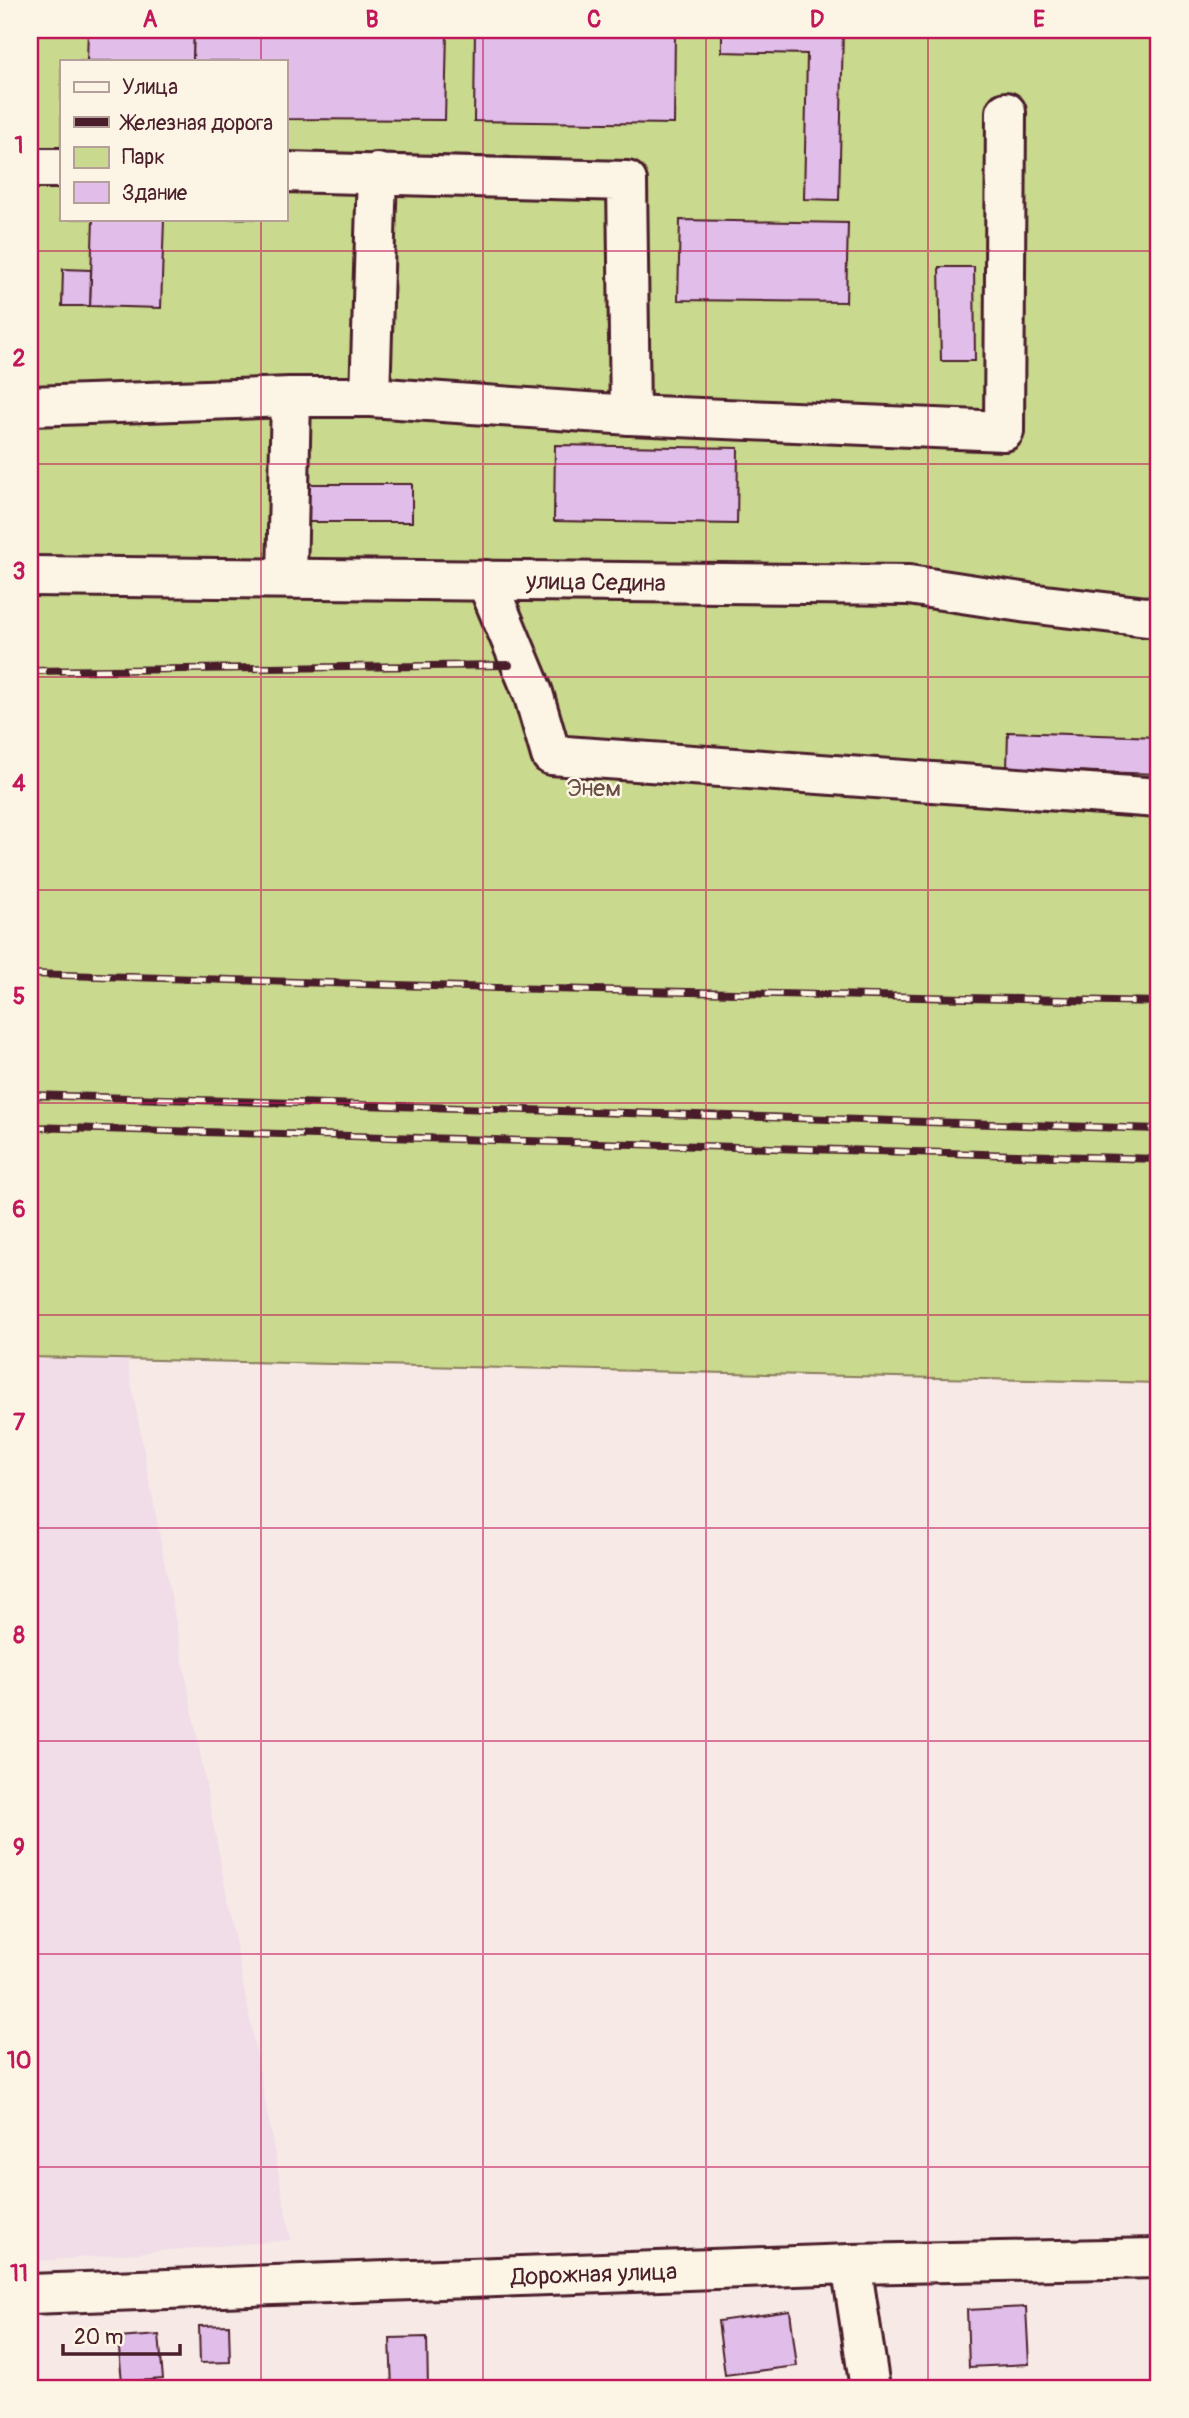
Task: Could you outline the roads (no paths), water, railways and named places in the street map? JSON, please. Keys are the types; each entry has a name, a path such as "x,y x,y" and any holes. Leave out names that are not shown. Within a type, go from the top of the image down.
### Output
{"street":[{"path":"30,406 370,397 630,415 1004,431 1006,112"},
{"path":"30,167 60,168"},
{"path":"287,172 627,181 630,415"},
{"path":"370,397 377,173"},
{"path":"287,578 291,397"},
{"name":"улица Седина","path":"30,576 909,585 1041,605 1147,617 1159,615"},
{"path":"486,580 526,674 551,755 1159,798"},
{"name":"Дорожная улица","path":"30,2294 851,2264 1159,2258"},
{"path":"851,2264 870,2388"}],"railway":[{"path":"30,671 509,665"},
{"path":"30,974 497,988 1159,1002"},
{"path":"30,1095 1159,1129"},
{"path":"30,1127 1159,1159"}],"park label":[{"name":"Энем","path":"594,788"}]}
